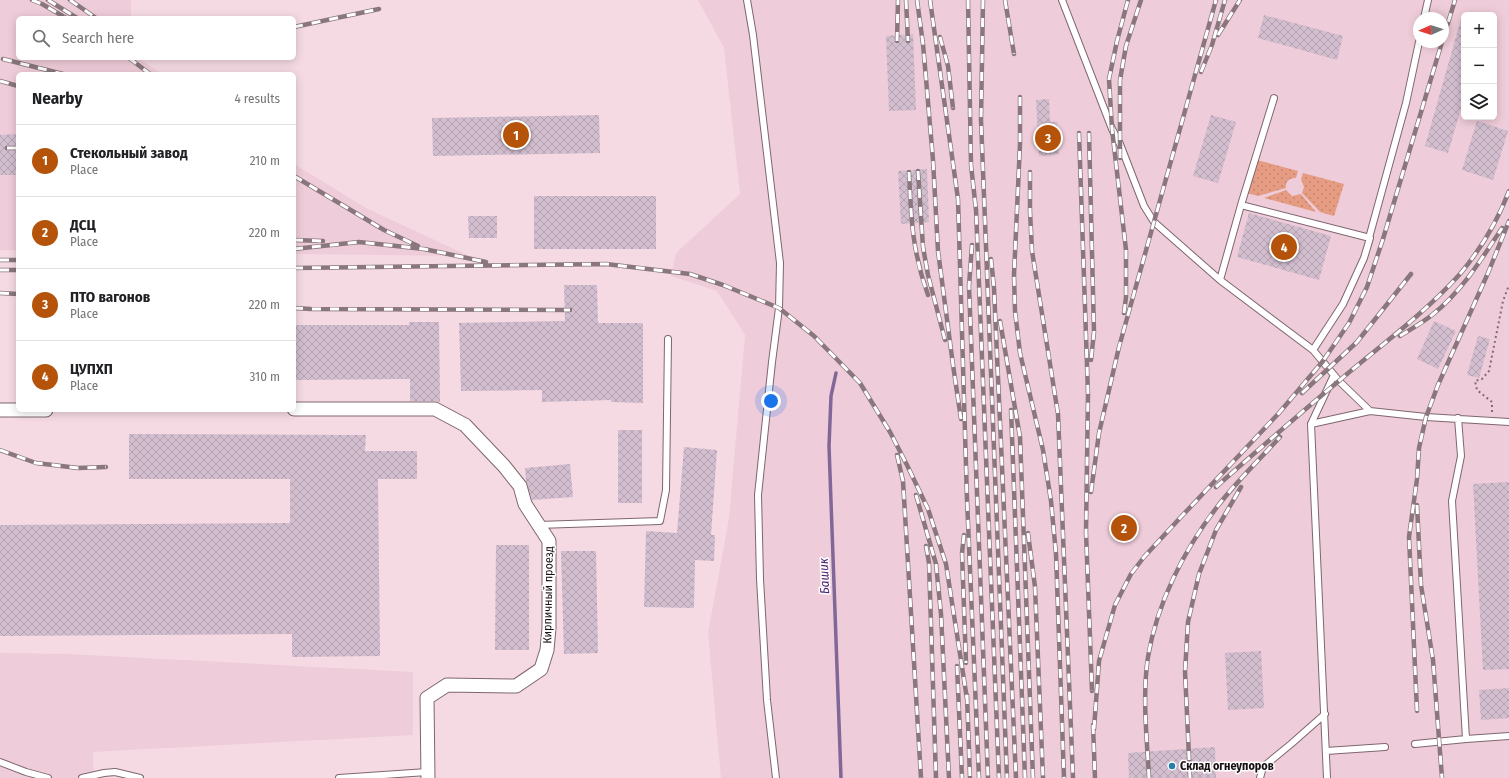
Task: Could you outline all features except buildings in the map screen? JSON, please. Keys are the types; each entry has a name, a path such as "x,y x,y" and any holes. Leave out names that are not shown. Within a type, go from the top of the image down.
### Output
{"street":[{"name":"Кирпичный проезд","path":"296,409 435,409 466,425 504,466 520,486 525,504 549,541 550,628 547,650 541,670 516,686 447,685 427,698 427,775"},
{"path":"0,410 16,410"}],"lane":[{"path":"747,0 753,35 780,263 779,308 758,495 760,579 767,700 776,778"},
{"path":"1062,0 1112,129 1120,144 1144,206 1154,222 1220,280 1313,350 1334,375 1370,411"},
{"path":"1425,12 1428,0"},
{"path":"1313,350 1343,304 1364,258 1406,103 1418,48"},
{"path":"1220,280 1241,205 1274,98"},
{"path":"1241,205 1369,238"},
{"path":"538,525 660,521 666,490 668,339"},
{"path":"1327,778 1311,424 1334,375"},
{"path":"1311,424 1370,411 1509,422"},
{"path":"1458,418 1461,456 1452,501 1466,739"},
{"path":"1260,778 1263,767 1324,714"},
{"path":"1415,744 1509,736"},
{"path":"1326,751 1385,746"},
{"path":"0,762 26,772 48,778"},
{"path":"82,778 116,772 140,778"},
{"path":"339,778 427,775"}],"path":[{"path":"1493,421 1492,402 1478,390 1475,381 1482,379 1489,371 1503,301 1509,285"}],"shaded area":[{"path":"0,0 131,0 131,16 16,16 16,60 141,60 159,72 16,72 16,250 0,250"},
{"path":"698,0 1509,0 1509,778 721,778 708,633 729,518 745,335 717,291 671,276 676,253 740,194 724,48"},
{"path":"1257,160 1298,171 1296,178 1288,180 1286,183 1286,188 1258,196 1247,193"},
{"path":"296,165 366,208 469,256 296,254"},
{"path":"1303,173 1344,184 1334,216 1320,212 1302,193 1304,187 1301,179"},
{"path":"1286,190 1292,196 1301,194 1316,212 1264,198"},
{"path":"0,653 67,654 413,672 413,735 93,752 94,778 0,778"}],"waterway":[{"name":"Башик","path":"836,373 831,396 829,446 841,778"}],"railway":[{"path":"32,0 63,16"},
{"path":"48,0 74,16"},
{"path":"70,0 93,16"},
{"path":"897,41 898,0"},
{"path":"906,0 908,41"},
{"path":"917,0 923,44 933,160 938,251 961,419"},
{"path":"930,0 958,199 967,499 979,778"},
{"path":"968,0 971,165 976,210 999,778"},
{"path":"983,0 981,120 1007,778"},
{"path":"1005,0 1014,54"},
{"path":"1124,313 1126,297 1126,250 1112,129 1109,79 1128,0"},
{"path":"1120,158 1120,80 1126,46 1141,0"},
{"path":"1091,492 1099,433 1119,347 1216,0"},
{"path":"1201,72 1212,45 1225,0"},
{"path":"1218,35 1240,0"},
{"path":"1449,20 1455,0"},
{"path":"296,27 379,9"},
{"path":"940,37 948,66 953,108"},
{"path":"1094,729 1099,661 1115,605 1131,574 1144,557 1279,413 1323,361 1349,323 1367,287 1383,239 1440,48"},
{"path":"3,59 55,72"},
{"path":"132,60 147,72"},
{"path":"0,81 16,85"},
{"path":"1020,97 1020,144 1014,275 1015,311 1020,353 1043,450 1051,501 1056,554 1064,778"},
{"path":"1079,133 1088,394 1086,532 1092,691"},
{"path":"1089,133 1094,332 1091,360"},
{"path":"7,148 16,148"},
{"path":"918,171 923,247 928,275 945,340"},
{"path":"909,172 915,249 928,295"},
{"path":"1030,172 1032,251 1058,414 1073,778"},
{"path":"296,177 384,230 418,246"},
{"path":"1216,487 1309,406 1417,316 1446,289 1460,274 1481,245 1500,213 1509,191"},
{"path":"1417,711 1409,537 1417,479 1419,448 1426,417 1438,385 1488,273 1509,221"},
{"path":"1400,336 1428,318 1453,296 1502,228"},
{"path":"296,240 323,241"},
{"path":"296,249 359,242 424,249 486,262"},
{"path":"972,245 969,286 988,778"},
{"path":"991,259 994,288 1016,778"},
{"path":"0,260 16,260"},
{"path":"296,268 606,264 690,274 723,285 779,308 814,336 860,383 890,432 907,465 928,509 946,564 967,699"},
{"path":"0,270 16,270"},
{"path":"1302,393 1357,342 1411,274"},
{"path":"0,293 16,294"},
{"path":"296,308 570,310"},
{"path":"1000,321 1020,437 1033,778"},
{"path":"1011,410 1025,778"},
{"path":"1149,778 1145,686 1146,672 1152,637 1165,597 1183,559 1217,507 1280,437"},
{"path":"0,450 36,463 78,468 106,467"},
{"path":"897,455 903,481 921,778"},
{"path":"1190,778 1185,672 1188,622 1199,574 1216,530 1241,487"},
{"path":"916,495 936,564 941,614 949,778"},
{"path":"1417,505 1421,585 1433,660 1442,778"},
{"path":"1028,533 1035,587 1043,778"},
{"path":"964,535 962,553 966,663"},
{"path":"926,546 929,563 936,778"},
{"path":"957,666 962,778"},
{"path":"967,695 970,778"},
{"path":"1093,725 1095,778"}],"place":[{"name":"Стекольный завод","path":"516,135"},
{"name":"ПТО вагонов","path":"1048,138"},
{"name":"ЦУПХП","path":"1284,247"},
{"name":"ДСЦ","path":"1124,528"},
{"name":"Склад огнеупоров","path":"1172,766"}]}
